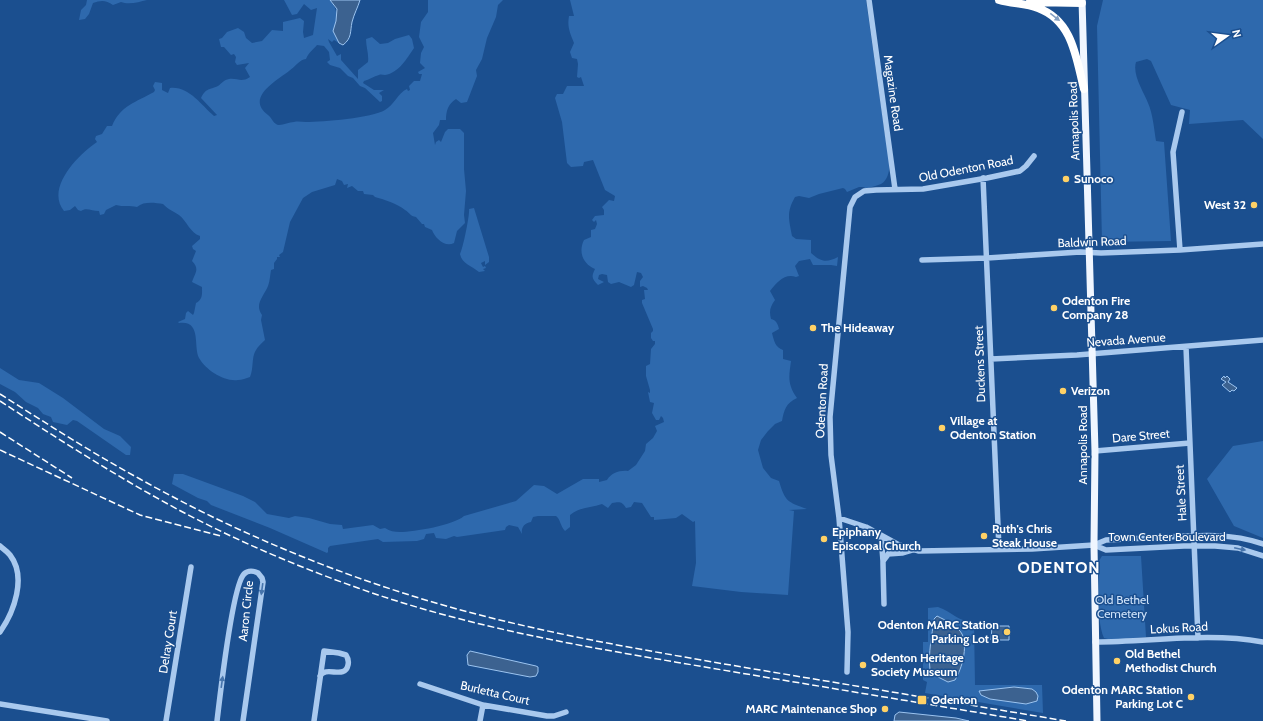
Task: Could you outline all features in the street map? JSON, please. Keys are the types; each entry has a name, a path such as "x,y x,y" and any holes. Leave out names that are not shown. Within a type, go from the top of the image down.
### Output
{"highway":[{"path":"1002,1 1082,1"},
{"path":"1002,1 1047,11 1060,21 1071,38 1084,89"}],"main road":[{"name":"Annapolis Road","path":"1082,1 1093,353 1097,721"}],"street":[{"name":"Magazine Road","path":"869,0 895,189"},
{"path":"1180,250 1173,152 1182,112"},
{"name":"Old Odenton Road","path":"895,189 923,189 1020,170 1026,166 1034,156"},
{"name":"Duckens Street","path":"983,178 999,549"},
{"name":"Odenton Road","path":"847,672 848,632 839,518 831,455 830,417 850,207 855,197 864,191 895,189"},
{"name":"Baldwin Road","path":"922,260 1090,252 1101,253 1180,250 1263,244"},
{"name":"Nevada Avenue","path":"991,359 1077,355 1263,340"},
{"name":"Hale Street","path":"1186,347 1198,638"},
{"name":"Dare Street","path":"1095,451 1190,443"},
{"name":"Town Center Boulevard","path":"839,518 866,527 896,544 912,550 945,551 1032,549 1094,545 1106,540 1194,535 1240,537 1263,544"},
{"path":"881,536 884,604"},
{"path":"883,561 896,544"},
{"name":"Town Center Boulevard","path":"1094,545 1106,550 1194,546 1238,548 1263,556"},
{"path":"0,546 10,555 13,560 17,575 12,609 0,632"},
{"path":"888,554 902,553 912,550"},
{"name":"Delray Court","path":"166,721 191,567"},
{"name":"Aaron Circle","path":"217,721 236,590 244,574 249,571 260,575 263,582 243,721"},
{"name":"Lokus Road","path":"1095,642 1230,637 1263,642"},
{"path":"314,721 320,676 324,651 340,652 346,655 349,661 345,671 340,673 325,672 320,676"},
{"name":"Burletta Court","path":"420,684 483,704 548,716 559,715 566,712"},
{"path":"0,704 107,721"},
{"path":"480,721 483,704"}],"green space":[{"path":"87,0 147,0 131,3 121,2 113,5 106,1 96,2 93,3 89,14 85,19 79,20 81,10 86,5"},
{"path":"284,0 330,0 336,11 335,31 339,43 334,40 332,42 328,39 329,42 337,56 341,54 341,60 358,79 358,70 368,62 366,39 372,37 380,44 388,43 395,39 409,35 412,39 414,48 402,64 390,74 380,75 364,81 363,83 374,90 384,90 379,93 382,96 382,101 380,102 340,68 330,65 327,62 330,60 329,52 324,46 317,45 306,59 299,62 271,85 261,96 260,102 262,109 277,125 283,125 290,122 314,122 347,119 379,113 385,110 404,91 407,89 408,91 410,90 409,86 414,81 420,81 422,74 419,74 418,72 425,68 420,63 421,53 424,47 419,37 421,22 428,12 428,0 503,0 498,5 496,17 487,38 482,59 476,70 477,76 467,102 461,103 456,99 453,101 448,108 446,120 440,120 439,125 433,133 435,145 439,140 441,142 445,132 448,129 460,129 464,133 464,169 466,191 464,215 465,223 457,231 454,243 444,243 435,236 432,230 425,227 424,224 422,224 416,217 398,206 373,195 364,194 363,191 358,191 352,186 347,188 348,184 344,185 342,181 337,179 335,185 312,192 303,198 290,222 283,252 279,255 280,257 277,257 274,263 274,269 271,270 268,286 260,300 259,307 262,315 261,320 265,340 254,353 250,377 241,380 233,380 221,377 206,367 197,353 194,330 186,323 178,322 185,319 188,311 193,315 196,303 202,296 202,287 192,282 196,266 192,261 196,251 192,246 200,239 200,236 191,230 179,215 163,204 146,203 137,207 116,205 106,210 104,214 100,215 99,211 87,209 81,211 75,206 70,210 64,211 59,202 59,192 61,182 67,172 90,147 97,142 95,139 96,136 102,134 107,126 112,126 119,114 129,105 154,92 155,90 153,86 155,82 162,83 162,90 168,93 170,88 177,88 189,93 214,116 217,115 201,98 204,92 218,86 227,79 242,80 250,77 245,68 249,63 237,65 234,54 231,55 224,47 221,47 219,39 222,38 227,32 238,28 244,32 246,38 252,43 262,41 272,30 283,31 283,22 300,18 304,21 304,38 313,35 317,8 311,10 304,4 297,14 292,15"},
{"path":"570,0 866,0 889,154 888,175 881,184 866,189 864,187 859,187 847,192 843,188 809,198 799,196 795,197 789,212 792,236 796,239 811,240 811,253 821,260 827,261 838,257 837,266 813,265 810,259 799,261 795,266 799,276 785,277 770,291 775,300 770,309 771,319 776,322 779,329 772,333 774,341 780,349 783,350 783,359 791,361 789,376 790,384 797,398 790,402 786,407 782,421 775,424 761,440 758,450 763,468 771,478 779,481 785,497 791,502 807,509 789,510 794,511 788,595 741,592 692,586 696,563 695,521 693,522 682,514 676,518 654,520 654,517 651,517 642,503 634,502 631,507 626,508 620,502 617,502 612,503 608,508 602,504 577,510 570,515 570,527 565,531 556,516 538,516 533,517 531,522 526,523 522,530 522,534 518,527 509,525 505,530 457,537 454,536 446,539 436,538 434,533 426,534 424,539 417,541 383,542 378,539 330,546 327,553 270,528 211,505 207,501 198,498 172,484 174,474 183,474 243,496 255,502 267,514 289,518 295,516 309,518 330,524 342,525 343,529 373,525 380,529 385,528 400,532 414,531 443,525 464,516 516,501 534,485 544,486 557,494 583,479 599,479 599,482 607,480 613,474 628,471 636,465 645,451 646,444 653,438 657,431 655,426 664,422 661,416 659,420 656,420 652,413 654,403 650,402 648,392 650,393 650,390 646,376 646,366 650,364 651,349 655,344 655,341 651,338 653,329 642,303 642,300 645,299 644,290 648,290 643,286 640,287 640,281 643,277 641,273 637,272 634,285 631,287 619,282 611,284 608,282 607,275 602,274 599,275 598,279 604,282 598,285 593,278 595,269 587,264 583,257 582,244 584,240 591,237 591,230 595,229 597,224 596,220 594,222 592,220 595,216 604,215 604,210 602,207 609,200 614,201 615,196 605,190 593,160 584,162 583,166 571,167 567,163 562,122 555,98 557,94 563,94 567,86 584,86 581,77 577,77 577,59 572,58 570,52 574,43 569,30 568,20 569,16 574,16"},
{"path":"1103,0 1263,0 1263,139 1243,120 1189,124 1190,110 1171,105 1151,61 1147,59 1136,62 1135,67 1137,78 1150,107 1156,141 1164,142 1171,241 1102,242 1097,26"},
{"path":"474,208 489,257 489,262 485,265 485,261 481,263 483,267 485,266 486,268 483,269 485,271 479,272 465,263 460,254 466,232 469,209"},
{"path":"0,368 19,380 39,383 63,398 104,429 120,436 131,447 130,455 126,455 77,421 73,420 67,425 53,422 51,417 43,414 38,408 26,402 15,392 0,384"},
{"path":"1263,441 1263,538 1234,526 1207,479 1233,446"},
{"name":"Old Bethel Cemetery","path":"1102,556 1141,556 1146,637 1112,640 1104,638 1101,631 1098,601 1099,561"},
{"path":"938,607 968,622 974,623 975,685 1042,685 1043,713 925,693 927,682 923,680 923,642 928,642 928,608"}],"shaded area":[{"path":"330,0 360,0 352,22 350,35 343,45 339,43 333,31 337,9"},
{"path":"1224,376 1225,378 1227,376 1230,379 1228,382 1237,388 1234,391 1232,390 1230,392 1222,385 1226,382 1221,379"},
{"path":"937,616 958,628 964,640 964,652 960,670 955,680 948,682 938,677 930,670 930,644 934,619"},
{"path":"992,626 1009,626 1009,640 991,640"},
{"path":"470,651 536,666 538,667 538,672 536,676 530,677 468,665 467,655"},
{"path":"1014,687 1032,689 1038,696 1037,701 1026,704 990,699 981,695 979,691"},
{"path":"899,712 956,718 969,721 894,721 895,715"}],"railway":[{"path":"0,394 104,459 203,512 267,542 333,569 442,605 569,636 612,644 1066,721"},
{"path":"0,401 109,470 177,509 243,542 289,562 399,602 440,614 566,643 1028,721"},
{"path":"0,432 72,478"},
{"path":"0,450 140,515 221,536"}],"place":[{"name":"Sunoco","path":"1066,179"},
{"name":"West 32","path":"1254,205"},
{"name":"Odenton Fire Company 28","path":"1054,308"},
{"name":"The Hideaway","path":"813,328"},
{"name":"Verizon","path":"1063,391"},
{"name":"Village at Odenton Station","path":"942,428"},
{"name":"Ruth's Chris Steak House","path":"984,536"},
{"name":"Epiphany Episcopal Church","path":"824,539"},
{"name":"Odenton MARC Station Parking Lot B","path":"1007,632"},
{"name":"Old Bethel Methodist Church","path":"1117,661"},
{"name":"Odenton Heritage Society Museum","path":"863,665"},
{"name":"Odenton MARC Station Parking Lot C","path":"1191,697"},
{"name":"Odenton","path":"922,700"},
{"name":"MARC Maintenance Shop","path":"885,709"}],"district":[{"name":"ODENTON","path":"1059,567"}]}
